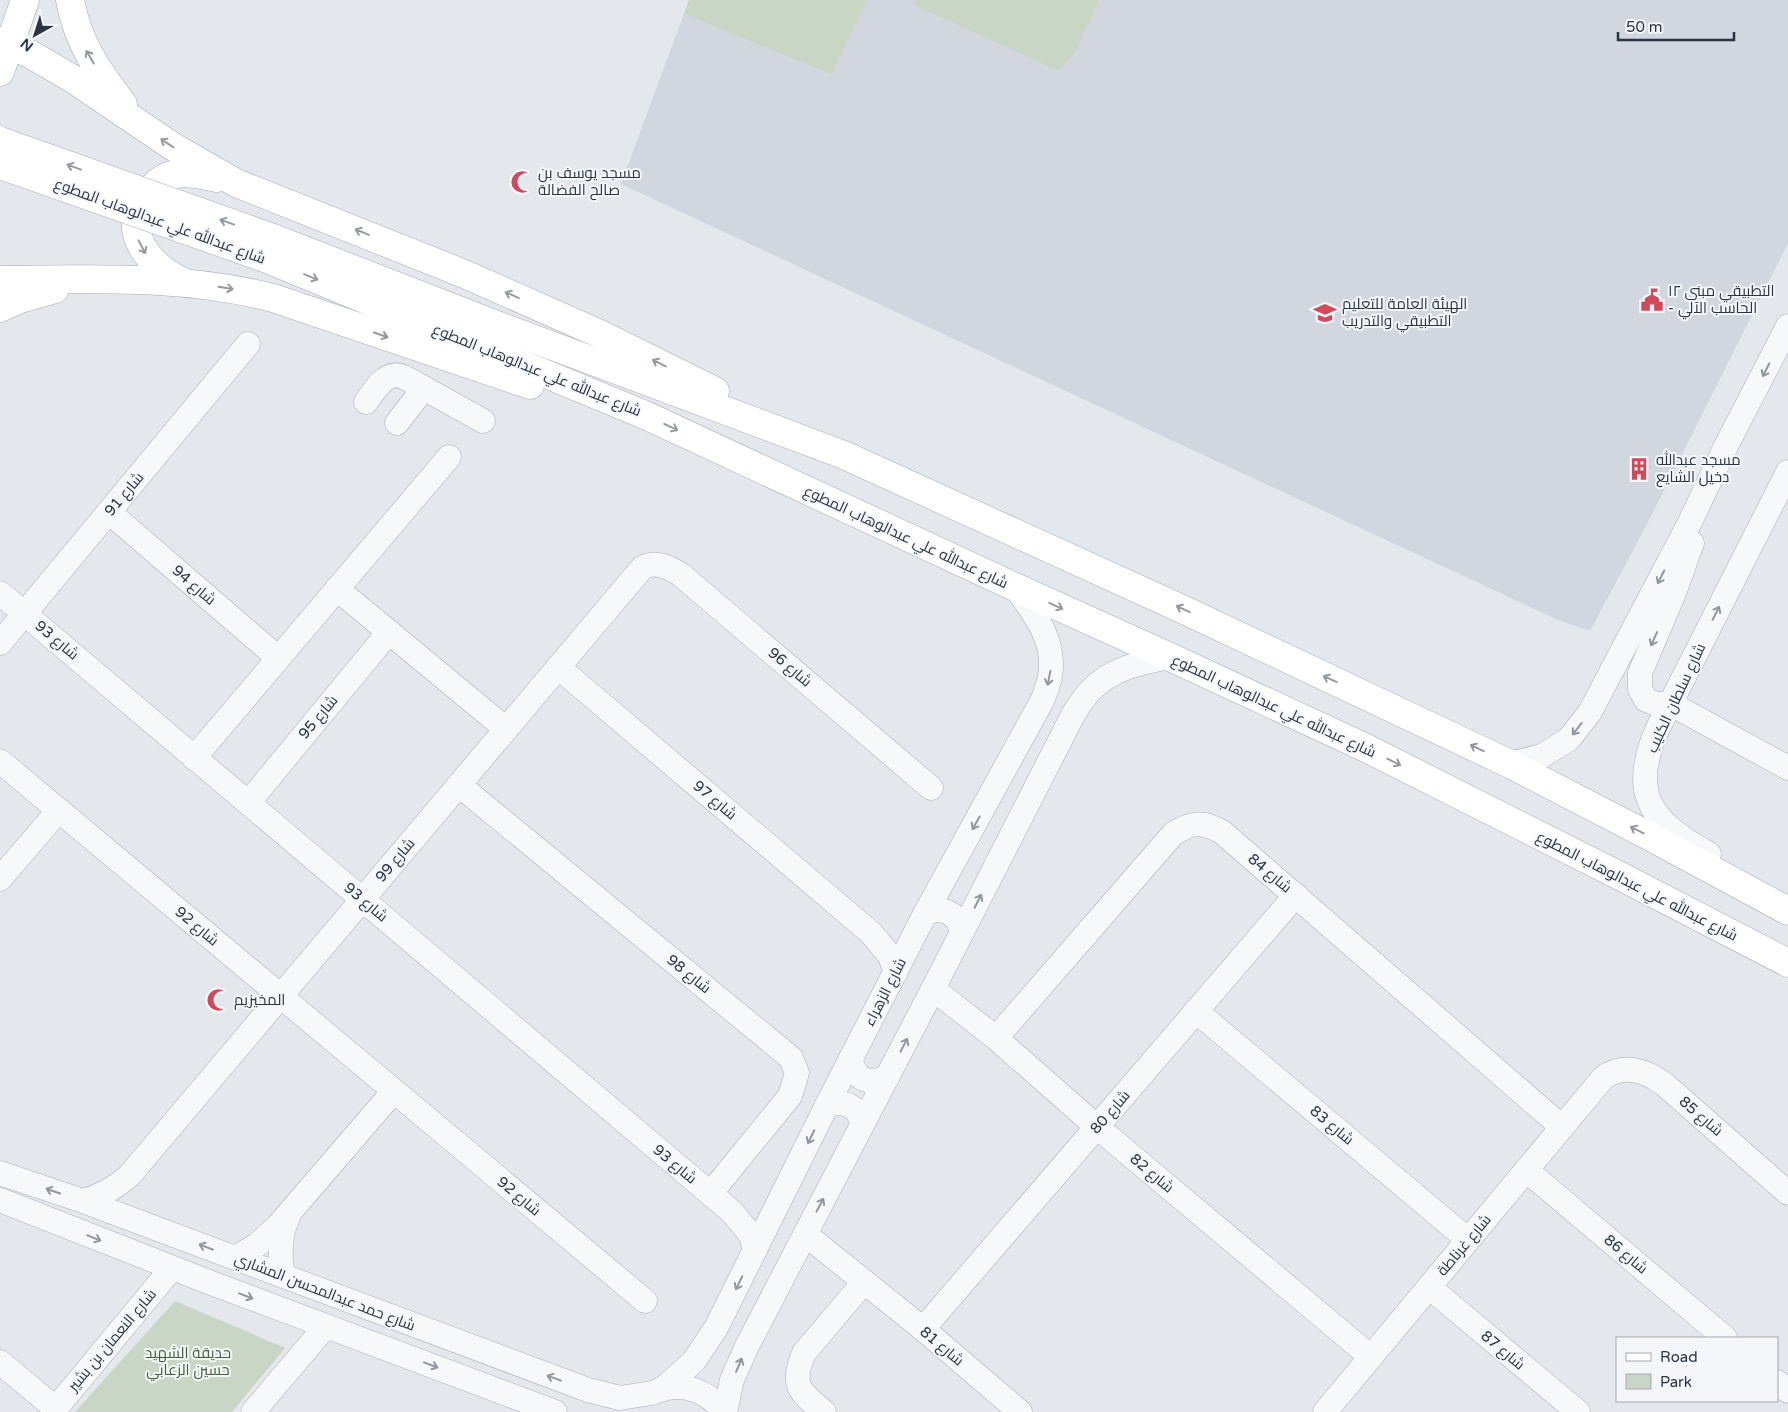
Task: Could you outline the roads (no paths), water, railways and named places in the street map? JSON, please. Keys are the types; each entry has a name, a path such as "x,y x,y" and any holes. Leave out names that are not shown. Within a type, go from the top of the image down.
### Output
{"main road":[{"path":"0,72 6,36 25,0"},
{"path":"70,0 77,28 90,58 139,125"},
{"path":"6,36 30,54 73,79 139,125 236,183 462,273 598,333 844,455"},
{"name":"شارع عبدالله علي عبدالوهاب المطوع","path":"0,141 269,248 645,415 1366,748 1788,963"},
{"name":"شارع عبدالله علي عبدالوهاب المطوع","path":"0,165 269,248 528,337 844,455 1173,605 1510,764 1788,910"},
{"path":"183,282 160,268 143,250 136,232 137,212 141,201 155,185 171,175 194,174 236,183"},
{"path":"0,308 20,299 46,291 108,279"},
{"path":"0,280 108,279 183,282 248,291 535,387 586,402 645,415"}],"street":[{"path":"1510,764 1542,756 1570,739 1590,712 1788,326"},
{"name":"شارع 91","path":"0,643 248,344"},
{"path":"366,402 384,379 392,375 400,375 483,420"},
{"path":"397,423 424,388"},
{"path":"1726,446 1674,593 1640,673 1640,689 1646,700 1657,704 1671,704 1788,768"},
{"path":"194,758 449,457"},
{"name":"شارع سلطان الكليب","path":"1788,472 1651,743 1646,763 1645,786 1651,807 1663,824 1685,841 1788,896"},
{"name":"شارع 94","path":"109,512 278,658"},
{"name":"شارع 96","path":"642,568 648,564 658,564 680,574 931,788"},
{"name":"شارع 99","path":"84,1201 100,1196 129,1176 642,568"},
{"name":"شارع الزهراء","path":"631,1412 642,1399 658,1390 694,1361 716,1328 925,914 1043,699 1050,677 1051,654 1046,634 1037,617 1015,587"},
{"path":"337,589 506,729"},
{"name":"شارع 93","path":"0,592 732,1212 751,1236 755,1250"},
{"name":"شارع 95","path":"248,802 389,632"},
{"path":"724,1412 732,1380 747,1346 934,989 1074,713 1090,691 1106,677 1122,668 1170,657"},
{"name":"شارع 97","path":"558,667 871,932 890,956 896,972"},
{"path":"1033,717 1049,714 1062,723 1065,731"},
{"name":"شارع 92","path":"0,761 644,1301"},
{"name":"شارع 98","path":"459,785 791,1058 797,1073 790,1096 710,1194"},
{"path":"0,879 59,810"},
{"name":"شارع 84","path":"996,1038 1172,834 1186,826 1196,824 1210,826 1222,832 1296,895 1562,1126"},
{"name":"شارع 80","path":"922,1330 1296,895"},
{"path":"925,914 939,910 952,914 961,925 962,932"},
{"name":"شارع 97","path":"871,932 901,939 914,936"},
{"name":"شارع 82","path":"934,989 996,1038 1097,1127 1370,1357"},
{"name":"شارع 83","path":"1196,1011 1468,1240"},
{"path":"851,1059 852,1066 860,1078 874,1081 882,1080 888,1076"},
{"name":"شارع 85","path":"1603,1078 1611,1072 1623,1069 1651,1074 1788,1193"},
{"name":"شارع غرناطة","path":"1333,1409 1370,1357 1603,1078"},
{"path":"235,1258 257,1245 277,1227 394,1091"},
{"path":"828,1105 842,1102 850,1105 856,1109 863,1123"},
{"name":"شارع 86","path":"1526,1170 1724,1337"},
{"name":"شارع حمد عبدالمحسن المشاري","path":"0,1172 84,1201 396,1319 590,1401 620,1398 676,1386 691,1388 705,1394 717,1403 724,1412"},
{"path":"129,1176 128,1190 131,1204 139,1217 151,1226"},
{"name":"شارع حمد عبدالمحسن المشاري","path":"0,1200 172,1268 555,1412"},
{"name":"شارع 93","path":"732,1212 761,1218 772,1216"},
{"path":"283,1276 280,1259 282,1230 289,1214"},
{"name":"شارع 81","path":"805,1234 1019,1412"},
{"name":"شارع النعمان بن بشير","path":"54,1410 172,1268"},
{"path":"824,1412 802,1393 797,1375 799,1364 804,1353 864,1282"},
{"name":"شارع 87","path":"1429,1287 1578,1412"},
{"path":"390,1349 398,1346 403,1340 404,1332 402,1325 396,1319"},
{"path":"253,1412 326,1326"},
{"path":"0,1362 54,1410"},
{"path":"1778,1383 1788,1391"}],"place":[{"name":"مسجد يوسف بن صالح الفضالة","path":"522,182"},
{"name":"التطبيقي مبنى ١٢ - الحاسب الآلي","path":"1652,300"},
{"name":"الهيئة العامة للتعليم التطبيقي والتدريب","path":"1325,313"},
{"name":"مسجد عبدالله دخيل الشايع","path":"1639,469"},
{"name":"المخيزيم","path":"218,1000"}],"park label":[{"name":"حديقة الشهيد حسين الزعابي","path":"188,1362"}]}
